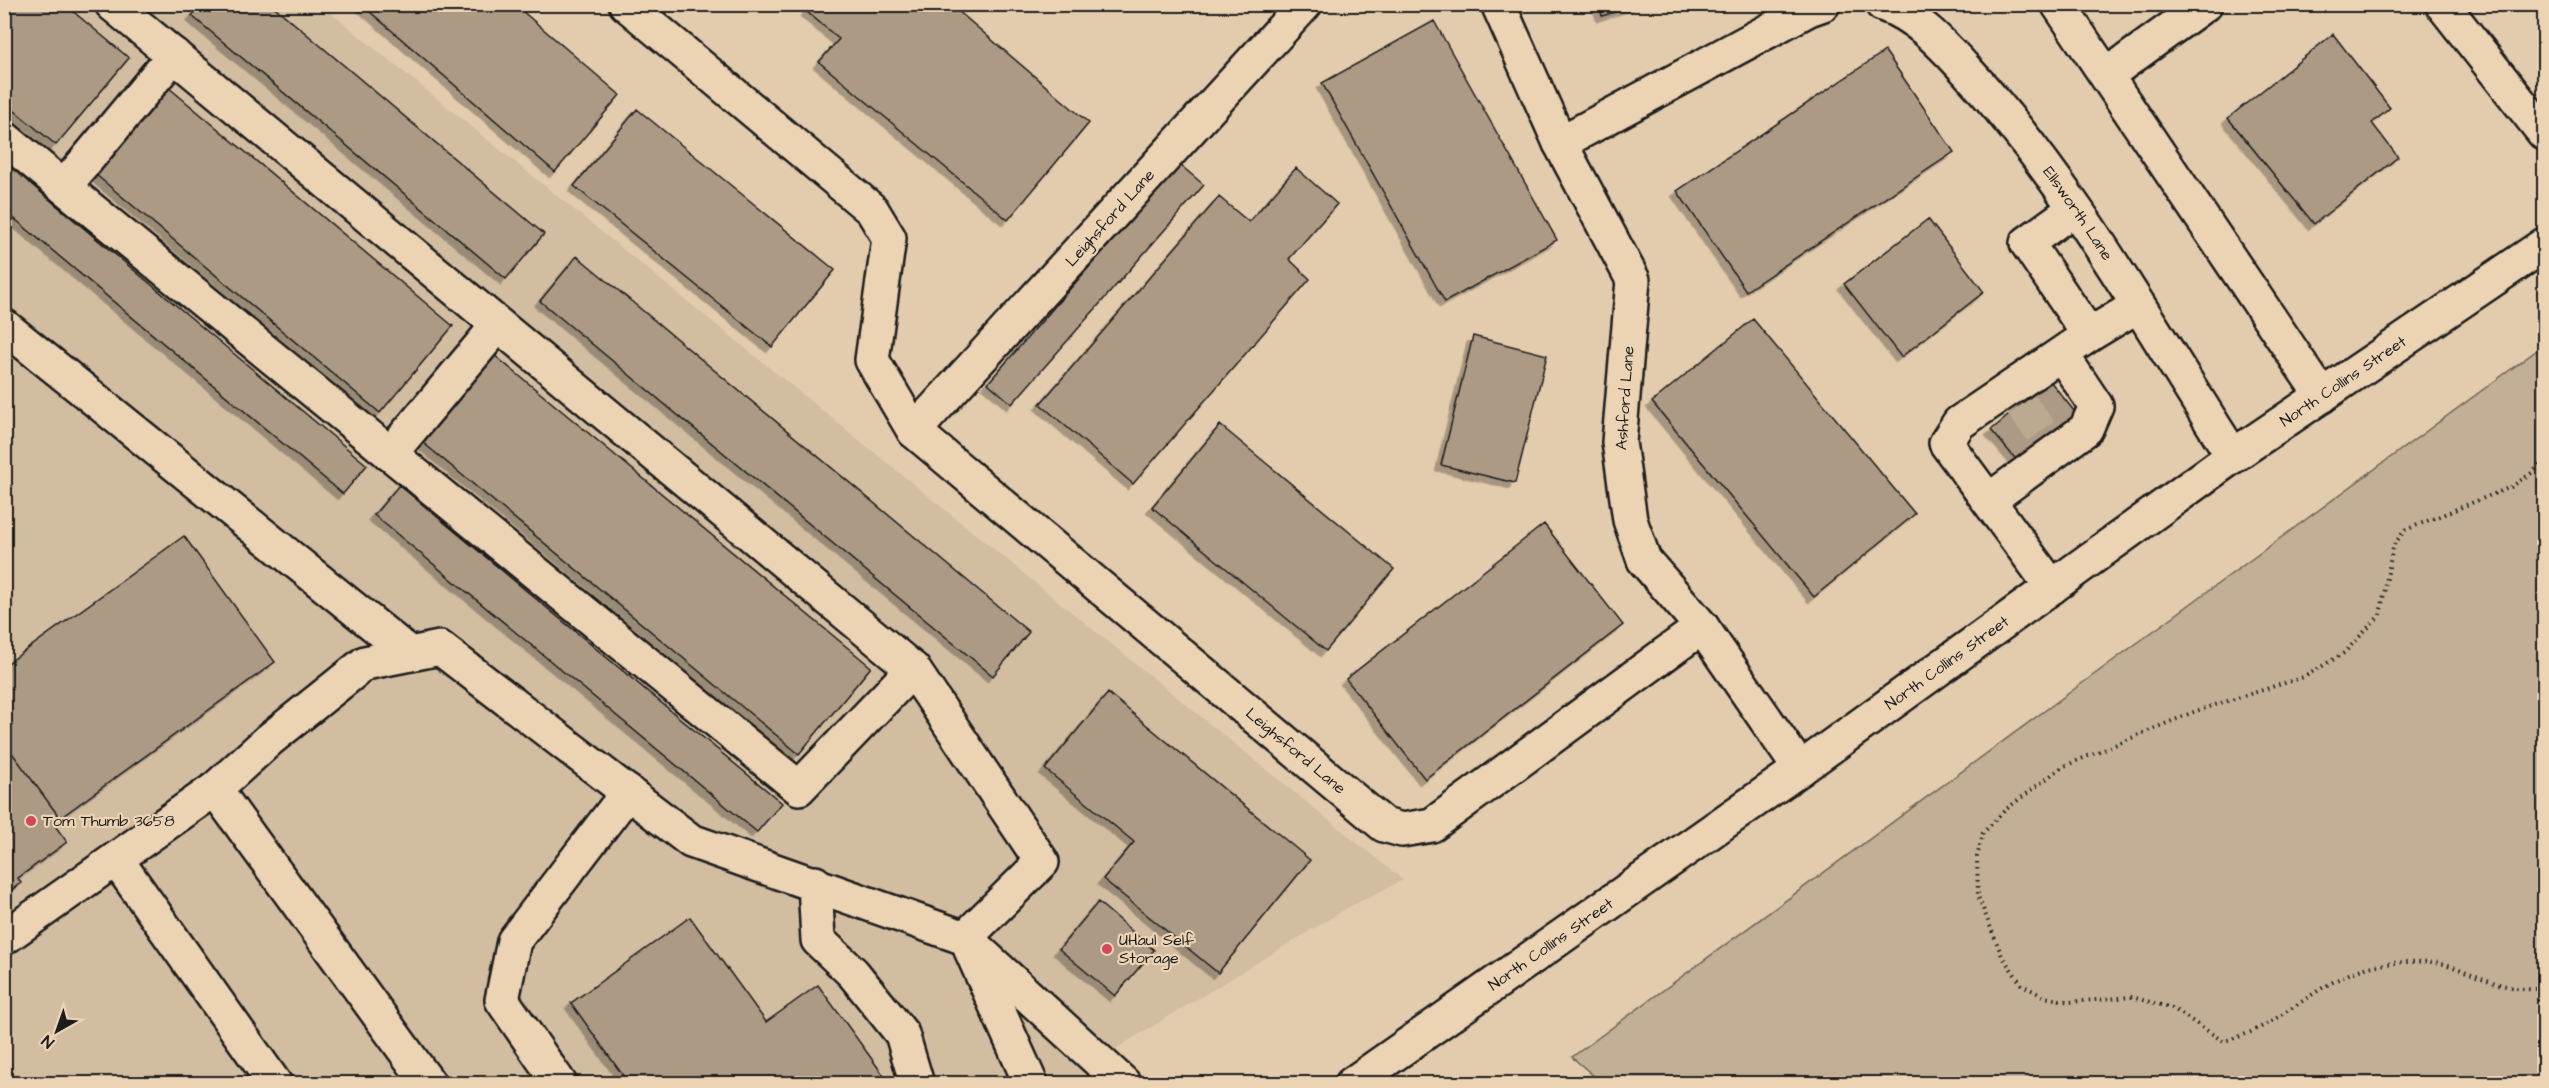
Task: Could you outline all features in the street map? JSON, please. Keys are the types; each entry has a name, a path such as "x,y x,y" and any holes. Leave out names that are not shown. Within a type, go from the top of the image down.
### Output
{"main road":[{"path":"112,4 913,669 1042,862 965,938"},
{"name":"Leighsford Lane","path":"626,4 872,210 889,238 872,360 914,431 1384,825 1402,830 1432,825 1702,627"},
{"name":"Leighsford Lane","path":"914,431 1305,4"},
{"name":"Ashford Lane","path":"1498,4 1560,143 1633,280 1619,442 1630,520 1644,560 1702,627 1800,769"},
{"path":"1560,143 1809,9 1823,4"},
{"name":"Ellsworth Lane","path":"1882,4 1894,8 1934,36 2011,120 2074,210 2234,456"},
{"path":"2058,4 2322,396"},
{"path":"2107,75 2205,4"},
{"path":"2442,4 2544,134"},
{"path":"64,186 174,55"},
{"path":"4,138 799,788 913,669"},
{"path":"2074,210 2027,243 2089,335"},
{"name":"North Collins Street","path":"1352,1083 1800,769 2234,456 2544,245"},
{"path":"2052,587 1946,443 1959,423 2015,398 2062,355 2089,335 2137,306"},
{"path":"390,454 498,325"},
{"path":"4,326 410,654"},
{"path":"1989,500 2054,450 2086,429 2096,406 2062,355"},
{"path":"4,938 215,789 269,740 365,663 440,648 691,841 965,938 1124,1083"},
{"path":"215,789 429,1083"},
{"path":"560,1083 502,1000 514,941 628,792"},
{"path":"116,859 275,1083"},
{"path":"815,883 818,940 853,973 902,1034 917,1083"},
{"path":"965,938 1031,1083"}],"path":[{"path":"2544,460 2533,472 2511,487 2405,530 2393,546 2380,615 2344,653 2304,677 2196,711 2062,767 2005,810 1990,825 1983,833 1977,857 1978,896 2002,956 2022,985 2045,997 2070,1002 2132,997 2152,1002 2172,1008 2223,1041 2244,1037 2342,978 2378,965 2446,964 2493,984 2534,990 2544,988"}],"shaded area":[{"path":"5,5 321,5 1403,880 1349,907 1120,1046 1080,1083 5,1084"},
{"path":"2544,345 2544,1083 1603,1084 1572,1057"}],"building":[{"path":"4,4 64,4 129,58 56,145 4,102"},
{"path":"202,4 271,4 544,234 506,279 192,16"},
{"path":"361,4 514,4 620,95 555,172"},
{"path":"811,4 950,4 1089,123 1008,220 819,62 839,39 806,11"},
{"path":"1599,4 1640,4 1602,16"},
{"path":"1434,21 1557,240 1445,302 1322,83"},
{"path":"2333,34 2390,108 2372,123 2398,157 2314,224 2228,118"},
{"path":"1885,51 1954,152 1746,291 1677,191"},
{"path":"168,87 453,326 380,413 95,174"},
{"path":"637,109 835,270 772,347 574,186"},
{"path":"7,164 367,465 343,494 4,210 4,167"},
{"path":"1179,164 1204,185 1012,404 988,383"},
{"path":"1296,168 1337,204 1289,259 1310,279 1133,484 1040,404 1219,197 1249,222"},
{"path":"1928,219 1984,292 1901,357 1844,284"},
{"path":"577,256 1029,632 993,676 540,301"},
{"path":"1753,319 1915,514 1814,597 1652,402"},
{"path":"1473,336 1547,355 1515,483 1441,465"},
{"path":"493,354 871,667 799,754 421,441"},
{"path":"2050,381 2083,422 2025,470 1991,430"},
{"path":"1220,425 1394,569 1326,651 1152,507"},
{"path":"399,485 782,803 757,832 374,515"},
{"path":"1544,524 1623,625 1425,779 1346,679"},
{"path":"184,536 275,662 60,818 4,742 4,666"},
{"path":"1108,693 1310,860 1218,973 1103,879 1134,842 1045,769"},
{"name":"Tom Thumb 3658","path":"4,742 60,818 53,823 67,842 18,878 21,883 4,895"},
{"name":"UHaul Self Storage","path":"1098,902 1154,950 1115,996 1059,949"},
{"path":"690,917 766,1022 818,985 890,1084 629,1084 571,1003"}],"tunnel":[{"path":"2021,405 2053,447"}],"place":[{"name":"Tom Thumb 3658","path":"31,821"},
{"name":"UHaul Self Storage","path":"1107,949"}]}
